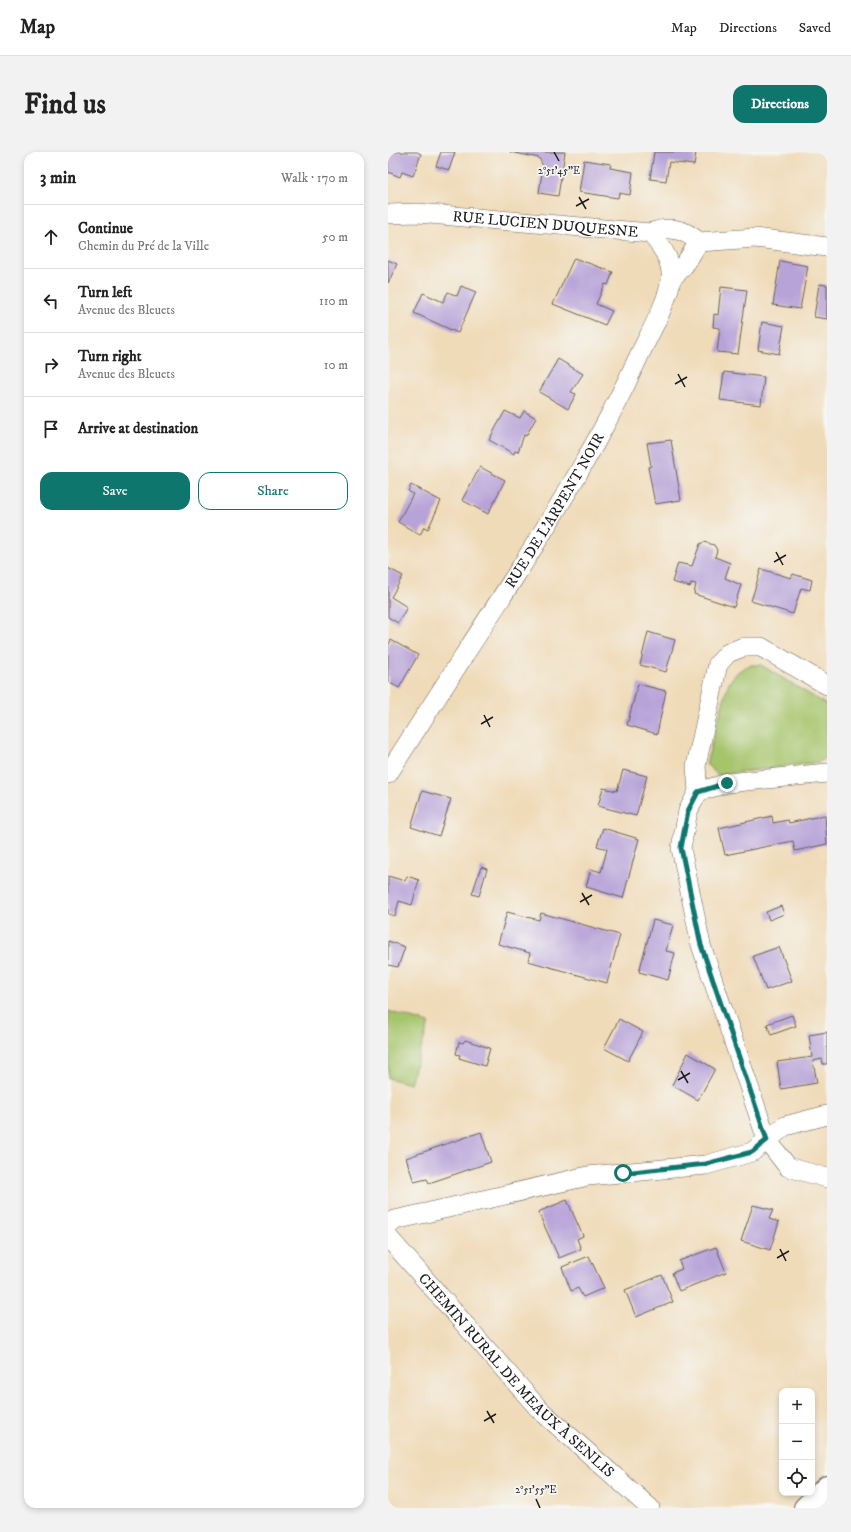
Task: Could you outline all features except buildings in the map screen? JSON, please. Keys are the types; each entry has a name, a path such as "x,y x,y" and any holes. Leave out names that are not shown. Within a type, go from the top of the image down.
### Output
{"street":[{"name":"RUE LUCIEN DUQUESNE","path":"388,214 418,213 650,233 663,228 687,232 699,242"},
{"name":"RUE DE L'ARPENT NOIR","path":"388,774 577,476 628,380 665,298 671,279 670,264 660,243 650,233"},
{"path":"671,279 683,267 699,242 755,238 827,247"},
{"path":"827,685 761,647 743,648 728,653 718,664 696,766 698,792 688,811 681,848 701,945 767,1140 788,1167 827,1178"},
{"path":"698,792 727,783 827,773"},
{"path":"388,1226 395,1220 588,1176 706,1164 752,1152 784,1126 827,1115"},
{"name":"CHEMIN RURAL DE MEAUX À SENLIS","path":"388,1237 539,1409 650,1508"},
{"path":"805,1508 827,1487"}],"green space":[{"path":"752,665 761,665 827,705 827,757 819,762 718,775 706,764 728,685 738,672"},
{"path":"388,1011 429,1023 410,1084 388,1078"}],"route":[{"path":"623,1173 706,1164 752,1152 767,1140 701,945 681,848 688,811 698,792 727,783"}]}
